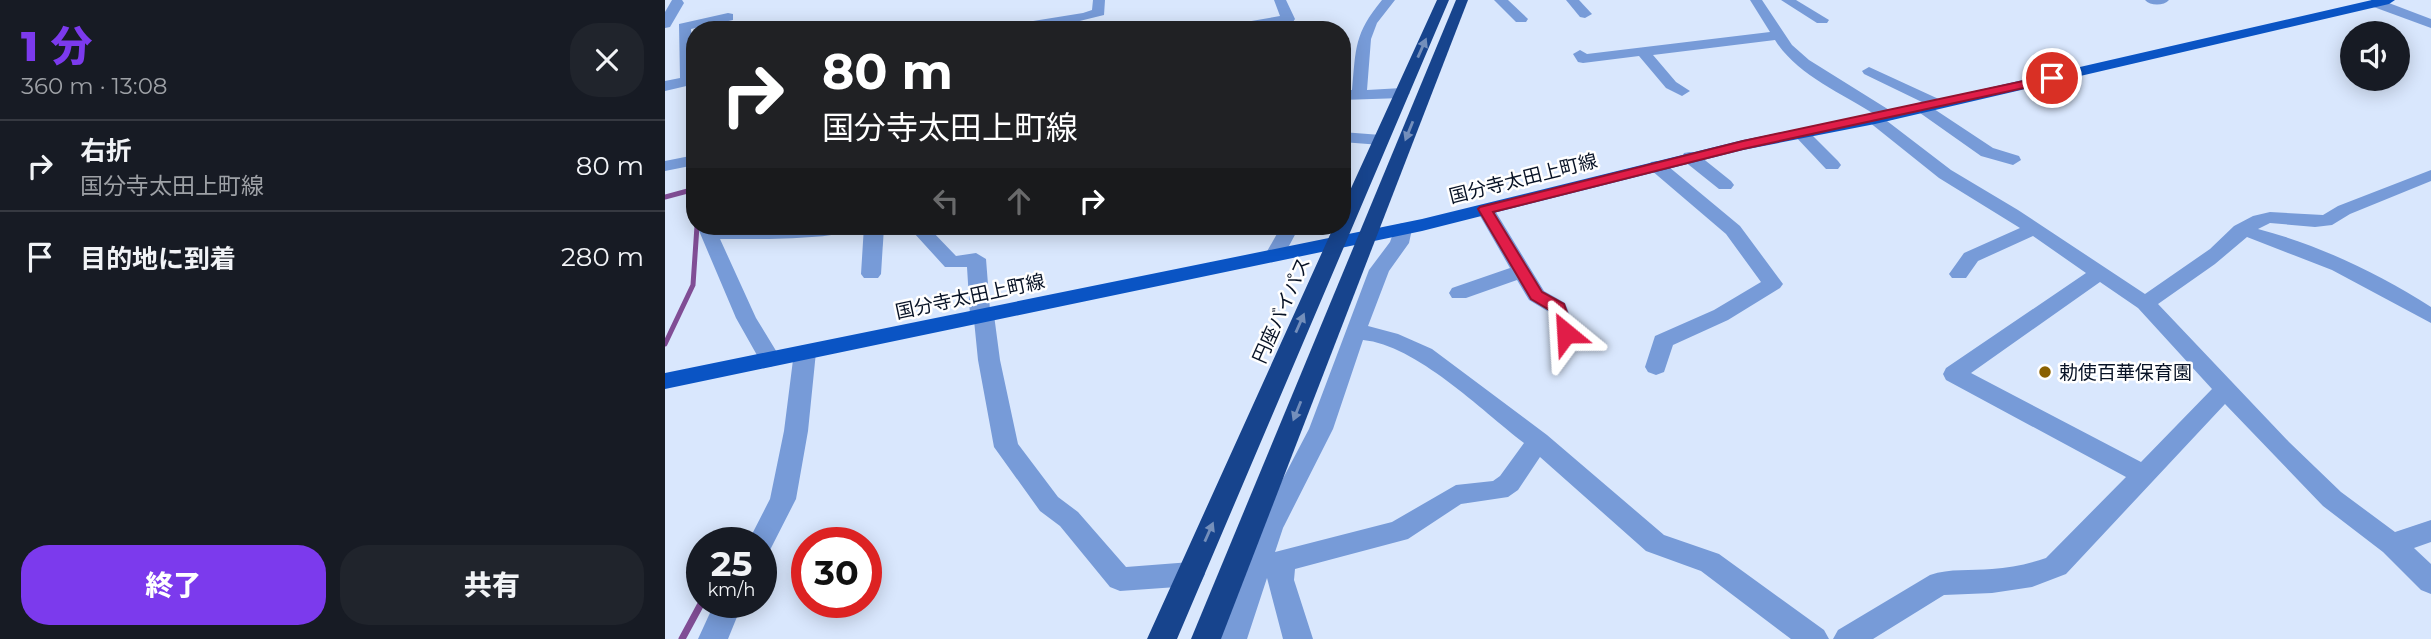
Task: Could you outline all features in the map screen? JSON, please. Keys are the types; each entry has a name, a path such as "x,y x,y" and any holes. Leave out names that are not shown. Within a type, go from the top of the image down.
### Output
{"highway":[{"name":"円座バイパス","path":"1351,207 1443,0"},
{"path":"1206,639 1462,0"},
{"name":"円座バイパス","path":"1162,639 1339,235"}],"main road":[{"name":"国分寺太田上町線","path":"665,382 1367,237 1691,158 2382,2"}],"street":[{"path":"729,21 730,0"},
{"path":"1069,21 1099,12 1099,0"},
{"path":"1276,21 1288,19 1280,0"},
{"path":"1351,84 1371,22 1389,0"},
{"path":"1500,0 1521,19"},
{"path":"1572,0 1585,14"},
{"path":"1757,1 1779,0"},
{"path":"1787,0 1815,19"},
{"path":"2151,0 2163,0"},
{"path":"1757,1 1787,48 1804,64 1881,117 1945,174 2145,303 2225,390 2332,499 2392,544 2431,582"},
{"path":"2382,2 2431,24"},
{"path":"665,5 677,4 665,24"},
{"path":"1580,54 1583,59 1779,35"},
{"path":"1643,51 1671,85 1682,91"},
{"path":"1869,71 1929,106 1987,152 2013,160"},
{"path":"665,86 686,80"},
{"path":"1351,98 1402,93"},
{"path":"1801,133 1832,165"},
{"path":"1351,138 1381,140"},
{"path":"1691,158 1725,184"},
{"path":"665,166 686,162"},
{"path":"1656,367 1663,341 1721,314 1773,284 1733,230 1657,166"},
{"path":"2145,303 2192,273 2241,230 2263,219 2316,222 2328,220 2338,217 2344,210 2431,175"},
{"path":"1485,209 1536,295 1558,308 1566,333"},
{"path":"1232,639 1270,528 1321,429 1379,270 1399,243 1403,229"},
{"path":"1959,274 1971,257 2034,229"},
{"path":"2241,230 2283,242 2383,288 2431,316"},
{"path":"709,235 747,318 770,359"},
{"path":"871,274 876,235"},
{"path":"925,235 952,263 976,259 989,360 1006,447 1049,504 1069,519 1120,579 1191,574"},
{"path":"1275,255 1286,235"},
{"path":"1459,293 1522,271"},
{"path":"2099,273 1954,374 2142,474"},
{"path":"1355,333 1370,333 1403,342 1424,354 1538,441 1655,543 1674,552 1709,562 1814,639"},
{"path":"769,527 783,499 796,431 805,352"},
{"path":"1848,639 1940,583 1992,581 2032,575 2056,566 2225,390"},
{"path":"1298,639 1280,580 1283,561 1399,531 1455,495 1499,490 1509,483 1538,441"},
{"path":"2392,544 2431,530"},
{"path":"713,639 722,618"}],"waterway":[{"path":"665,197 686,191"},
{"path":"665,344 693,285 696,235"},
{"path":"682,639 693,618"}],"place":[{"name":"勅使百華保育園","path":"2045,372"}],"route":[{"path":"1566,333 1558,308 1536,295 1485,209 1743,145 1875,119 2052,78"}]}
